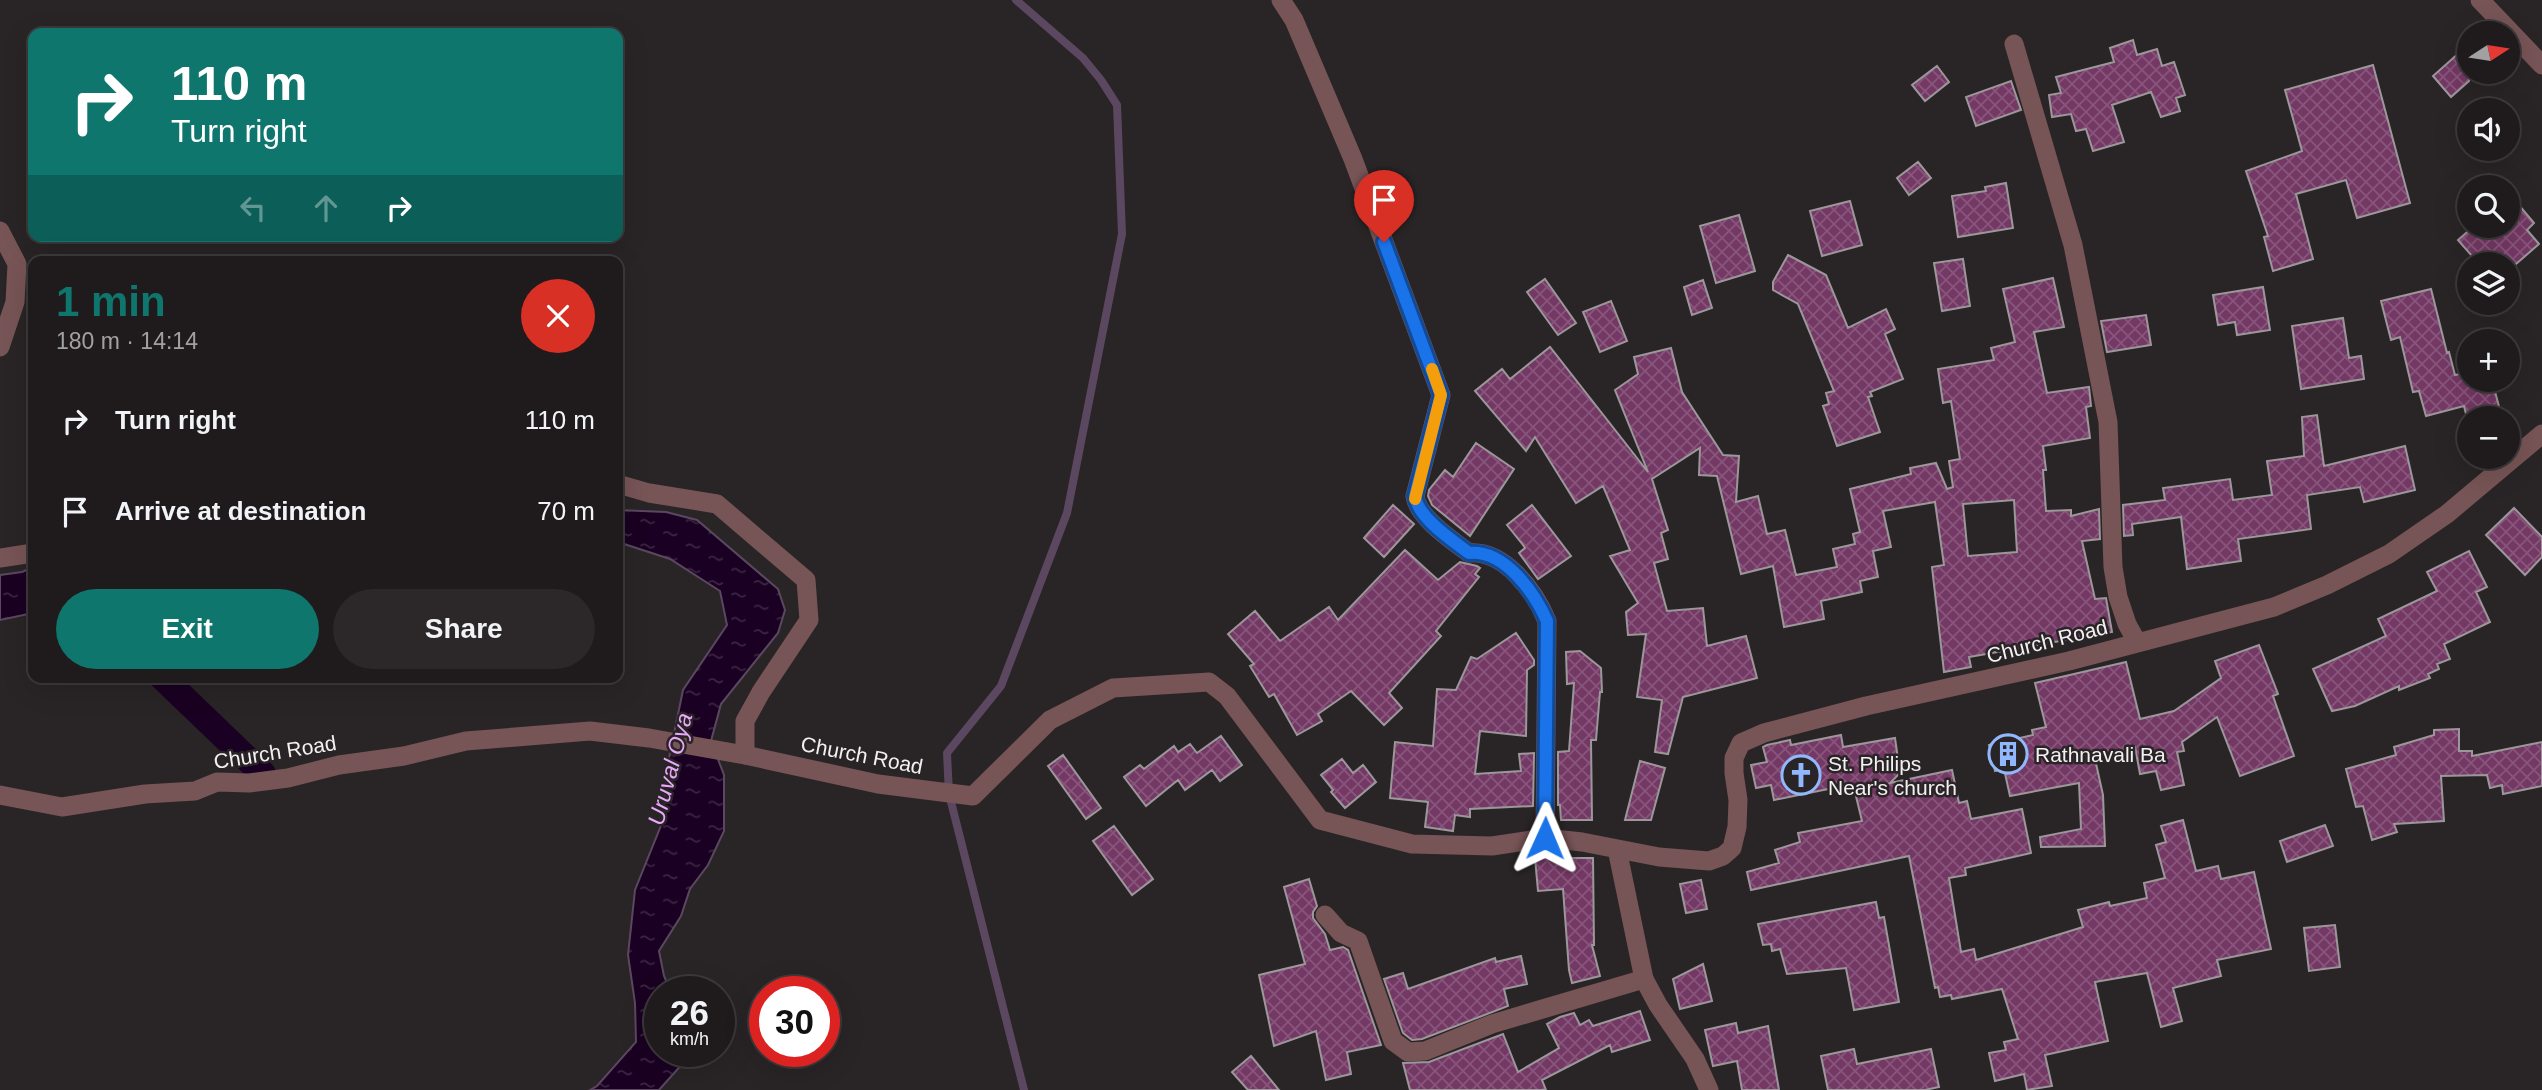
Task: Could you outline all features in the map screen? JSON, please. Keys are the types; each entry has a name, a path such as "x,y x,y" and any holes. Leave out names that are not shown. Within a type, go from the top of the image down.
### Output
{"street":[{"path":"1281,0 1294,20 1353,159 1441,395 1415,496 1416,504 1440,531 1469,553 1479,552 1498,558 1537,598 1547,621 1545,838"},
{"path":"2480,0 2542,65"},
{"path":"2014,44 2073,245 2108,422 2113,567 2118,597 2127,624 2137,642"},
{"path":"0,232 18,264 15,302 0,347"},
{"name":"Church Road","path":"0,795 62,807 145,794 195,792 217,782 249,783 288,778 339,765 404,757 466,741 590,731 649,738 745,755 878,784 973,796 1051,720 1114,688 1209,682 1227,695 1320,820 1412,844 1492,846 1545,838 1659,858 1709,861 1723,856 1732,848 1737,827 1738,800 1734,758 1741,743 1765,733 1866,706 2069,661 2274,607 2327,585 2389,554 2447,514 2542,434"},
{"path":"623,485 649,493 717,504 806,580 809,620 745,721 745,755"},
{"path":"0,558 28,555"},
{"path":"1617,849 1644,979 1695,1059 1709,1090"},
{"path":"1325,915 1341,933 1358,941 1393,1041 1408,1052 1425,1051 1492,1024 1644,979"}],"water":[{"name":"Uruval Oya","path":"623,510 666,512 697,520 778,589 785,610 778,633 721,704 711,741 724,775 724,831 708,865 690,889 681,916 659,951 664,976 644,976 644,1067 680,1067 659,1090 590,1090 597,1086 636,1042 635,1003 628,955 635,890 662,823 668,763 683,690 727,625 720,591 670,559 623,544"},
{"path":"28,569 28,614 0,620 0,575"}],"building":[{"path":"2133,40 2137,55 2157,49 2162,66 2174,62 2185,95 2176,98 2180,111 2161,117 2151,92 2112,105 2124,142 2093,151 2086,129 2076,131 2071,114 2052,117 2049,95 2061,93 2056,77 2114,62 2110,48"},
{"path":"2457,55 2457,84 2466,84 2451,97 2433,76"},
{"path":"2373,65 2410,203 2357,218 2346,180 2296,194 2313,259 2273,271 2264,237 2268,236 2246,171 2302,151 2285,90"},
{"path":"1937,66 1949,82 1925,101 1912,85"},
{"path":"2011,81 2021,110 1976,126 1966,97"},
{"path":"1918,162 1931,178 1909,195 1897,178"},
{"path":"2006,183 2013,228 1958,237 1952,196 1986,191 1985,187"},
{"path":"1850,201 1862,245 1822,256 1810,211"},
{"path":"2520,206 2534,223 2527,230 2539,244 2520,261 2520,252 2468,252 2458,240 2520,238"},
{"path":"1739,215 1755,271 1716,283 1700,226"},
{"path":"1788,255 1826,275 1848,328 1886,309 1895,329 1885,334 1903,379 1870,392 1872,396 1868,397 1880,432 1837,446 1823,406 1829,404 1826,393 1834,391 1798,304 1773,290 1773,282"},
{"path":"1963,259 1970,306 1942,311 1934,263"},
{"path":"2053,278 2064,327 2034,332 2047,393 2089,387 2091,406 2086,407 2090,438 2043,446 2046,511 2071,510 2071,516 2099,509 2100,539 2082,541 2095,599 2106,598 2112,632 1969,657 1971,667 1944,672 1932,567 1944,565 1935,502 1883,511 1891,547 1873,551 1878,577 1860,581 1862,592 1821,601 1824,619 1784,627 1773,566 1741,574 1717,476 1699,475 1700,448 1652,479 1668,530 1661,533 1668,559 1654,563 1667,611 1703,608 1707,646 1746,636 1757,678 1683,697 1668,754 1655,752 1662,700 1637,697 1646,634 1628,635 1626,612 1638,603 1610,556 1630,550 1603,486 1576,503 1535,437 1526,451 1475,391 1502,369 1510,379 1550,347 1648,472 1615,390 1638,374 1634,357 1671,348 1682,392 1723,455 1739,456 1736,502 1758,496 1767,534 1785,530 1796,575 1837,567 1833,549 1855,544 1853,534 1860,532 1850,489 1911,474 1910,468 1936,463 1947,489 1953,487 1949,461 1960,459 1951,401 1943,403 1938,369 1994,360 1991,348 2015,342 2003,289","holes":["2014,500 2017,552 1968,556 1963,504"]},
{"path":"1545,279 1576,323 1558,335 1527,292"},
{"path":"1703,280 1712,308 1692,315 1684,287"},
{"path":"2263,287 2270,330 2237,335 2235,322 2218,325 2213,295"},
{"path":"2431,289 2447,353 2449,352 2457,375 2457,392 2495,392 2499,406 2457,406 2426,416 2419,391 2413,392 2400,337 2391,340 2381,301"},
{"path":"1611,301 1627,341 1600,352 1583,312"},
{"path":"2146,315 2151,345 2107,352 2101,321"},
{"path":"2343,318 2349,358 2361,356 2364,379 2301,389 2292,326"},
{"path":"2317,415 2324,466 2405,446 2415,490 2364,502 2360,487 2307,495 2311,529 2238,539 2241,561 2187,569 2181,517 2132,524 2133,535 2124,536 2123,505 2165,500 2163,488 2230,479 2233,500 2272,495 2267,461 2304,456 2302,417"},
{"path":"1476,443 1514,469 1470,536 1432,505 1428,496 1429,490 1445,470 1453,477"},
{"path":"1393,505 1414,524 1384,557 1364,538"},
{"path":"1532,505 1571,556 1538,579 1519,553 1525,548 1507,525"},
{"path":"2514,508 2542,537 2542,557 2525,575 2486,535"},
{"path":"1405,550 1438,580 1460,562 1480,568 1475,574 1479,577 1436,631 1441,636 1389,693 1402,708 1384,725 1351,691 1318,714 1322,721 1297,735 1274,694 1269,697 1250,666 1254,664 1228,634 1255,611 1280,641 1329,607 1338,620"},
{"path":"2469,551 2487,587 2476,592 2490,622 2444,644 2450,659 2437,664 2439,669 2428,674 2430,678 2399,690 2399,686 2355,706 2332,711 2313,669 2386,636 2378,619 2437,591 2427,572"},
{"path":"1516,633 1534,660 1534,665 1527,670 1526,736 1480,731 1475,774 1521,771 1519,754 1534,753 1533,806 1470,809 1470,817 1455,815 1453,831 1425,827 1428,802 1390,798 1395,742 1433,746 1437,689 1456,690 1471,657 1477,659"},
{"path":"2259,645 2278,694 2273,696 2294,756 2240,776 2217,717 2182,742 2184,751 2177,752 2184,785 2161,790 2156,771 2140,774 2135,747 2095,759 2103,795 2105,846 2041,847 2040,837 2081,829 2079,783 2010,796 2004,769 1995,771 1989,745 2033,735 2032,730 2046,727 2035,683 2126,662 2140,719 2174,711 2221,678 2215,661"},
{"path":"1580,651 1601,668 1602,692 1596,740 1591,740 1592,820 1561,820 1558,805 1558,752 1569,751 1574,683 1567,684 1566,652"},
{"path":"2459,729 2459,751 2472,751 2472,756 2542,742 2542,786 2503,794 2502,785 2490,788 2487,775 2441,776 2444,821 2394,824 2397,832 2372,840 2363,806 2356,807 2346,769 2396,755 2394,747 2434,735 2434,730"},
{"path":"1841,735 1843,747 1895,738 1900,773 1890,783 1952,770 1959,803 1967,801 1971,819 2022,809 2031,853 1965,868 1966,875 1949,878 1961,952 1974,949 1976,960 2083,927 2078,910 2109,902 2110,906 2147,898 2144,883 2165,878 2156,845 2166,842 2161,826 2183,820 2196,871 2218,866 2221,879 2254,872 2271,949 2217,960 2221,976 2173,988 2182,1021 2161,1027 2147,973 2095,982 2108,1041 2045,1055 2052,1086 2027,1090 2024,1074 1995,1081 1989,1053 2006,1050 2004,1042 2018,1039 2002,989 1952,999 1951,995 1940,997 1938,987 1935,988 1909,856 1751,890 1747,872 1779,863 1775,850 1800,842 1798,833 1862,821 1853,784 1774,800 1771,785 1756,788 1751,765 1767,762 1763,747 1767,745 1790,740 1791,745"},
{"path":"1221,736 1242,765 1220,781 1212,770 1185,790 1178,780 1146,806 1124,777 1140,765 1144,769 1174,746 1178,752 1190,744 1197,753"},
{"path":"1063,755 1101,808 1086,819 1048,766"},
{"path":"1342,759 1353,773 1363,765 1376,782 1345,808 1321,775"},
{"path":"1640,761 1665,768 1651,820 1625,820"},
{"path":"2325,825 2333,846 2287,862 2280,841"},
{"path":"1114,826 1153,879 1132,895 1093,841"},
{"path":"1535,858 1593,858 1592,945 1600,976 1572,983 1563,889 1538,891"},
{"path":"1309,879 1317,906 1313,918 1325,934 1330,950 1343,947 1348,950 1381,1045 1347,1052 1351,1074 1326,1080 1316,1031 1274,1046 1259,975 1305,964 1284,887"},
{"path":"1701,880 1707,909 1686,913 1680,884"},
{"path":"1876,902 1879,918 1884,917 1899,1002 1854,1010 1846,968 1787,974 1780,949 1772,951 1771,944 1763,945 1758,924"},
{"path":"2335,925 2340,967 2309,971 2304,928"},
{"path":"1521,956 1527,984 1504,989 1508,1006 1422,1039 1412,1040 1403,1033 1384,979 1403,973 1408,989 1495,958 1496,962"},
{"path":"1703,964 1712,1001 1680,1009 1673,979"},
{"path":"1640,1011 1650,1040 1612,1052 1610,1045 1542,1080 1546,1090 1410,1090 1403,1063 1429,1062 1503,1034 1518,1072 1559,1048 1547,1024 1560,1017 1574,1013 1580,1025 1589,1020 1593,1026"},
{"path":"1736,1023 1738,1033 1768,1026 1779,1090 1742,1090 1737,1061 1713,1066 1705,1030"},
{"path":"1854,1049 1857,1064 1931,1049 1939,1087 1925,1090 1828,1090 1821,1056"},
{"path":"1251,1056 1279,1090 1248,1090 1232,1072"}],"waterway":[{"path":"1016,0 1083,58 1117,105 1122,234 1067,513 1001,686 947,753 949,794 1024,1090"},
{"path":"168,683 263,774"}],"slow traffic":[{"path":"1415,499 1441,395 1432,369"}],"place":[{"name":"Rathnavali Ba","path":"2008,754"},
{"name":"St. Philips Near's church","path":"1801,775"}],"route":[{"path":"1384,242 1441,395 1415,496 1416,504 1440,531 1469,553 1479,552 1498,558 1537,598 1547,621 1545,838"}]}
